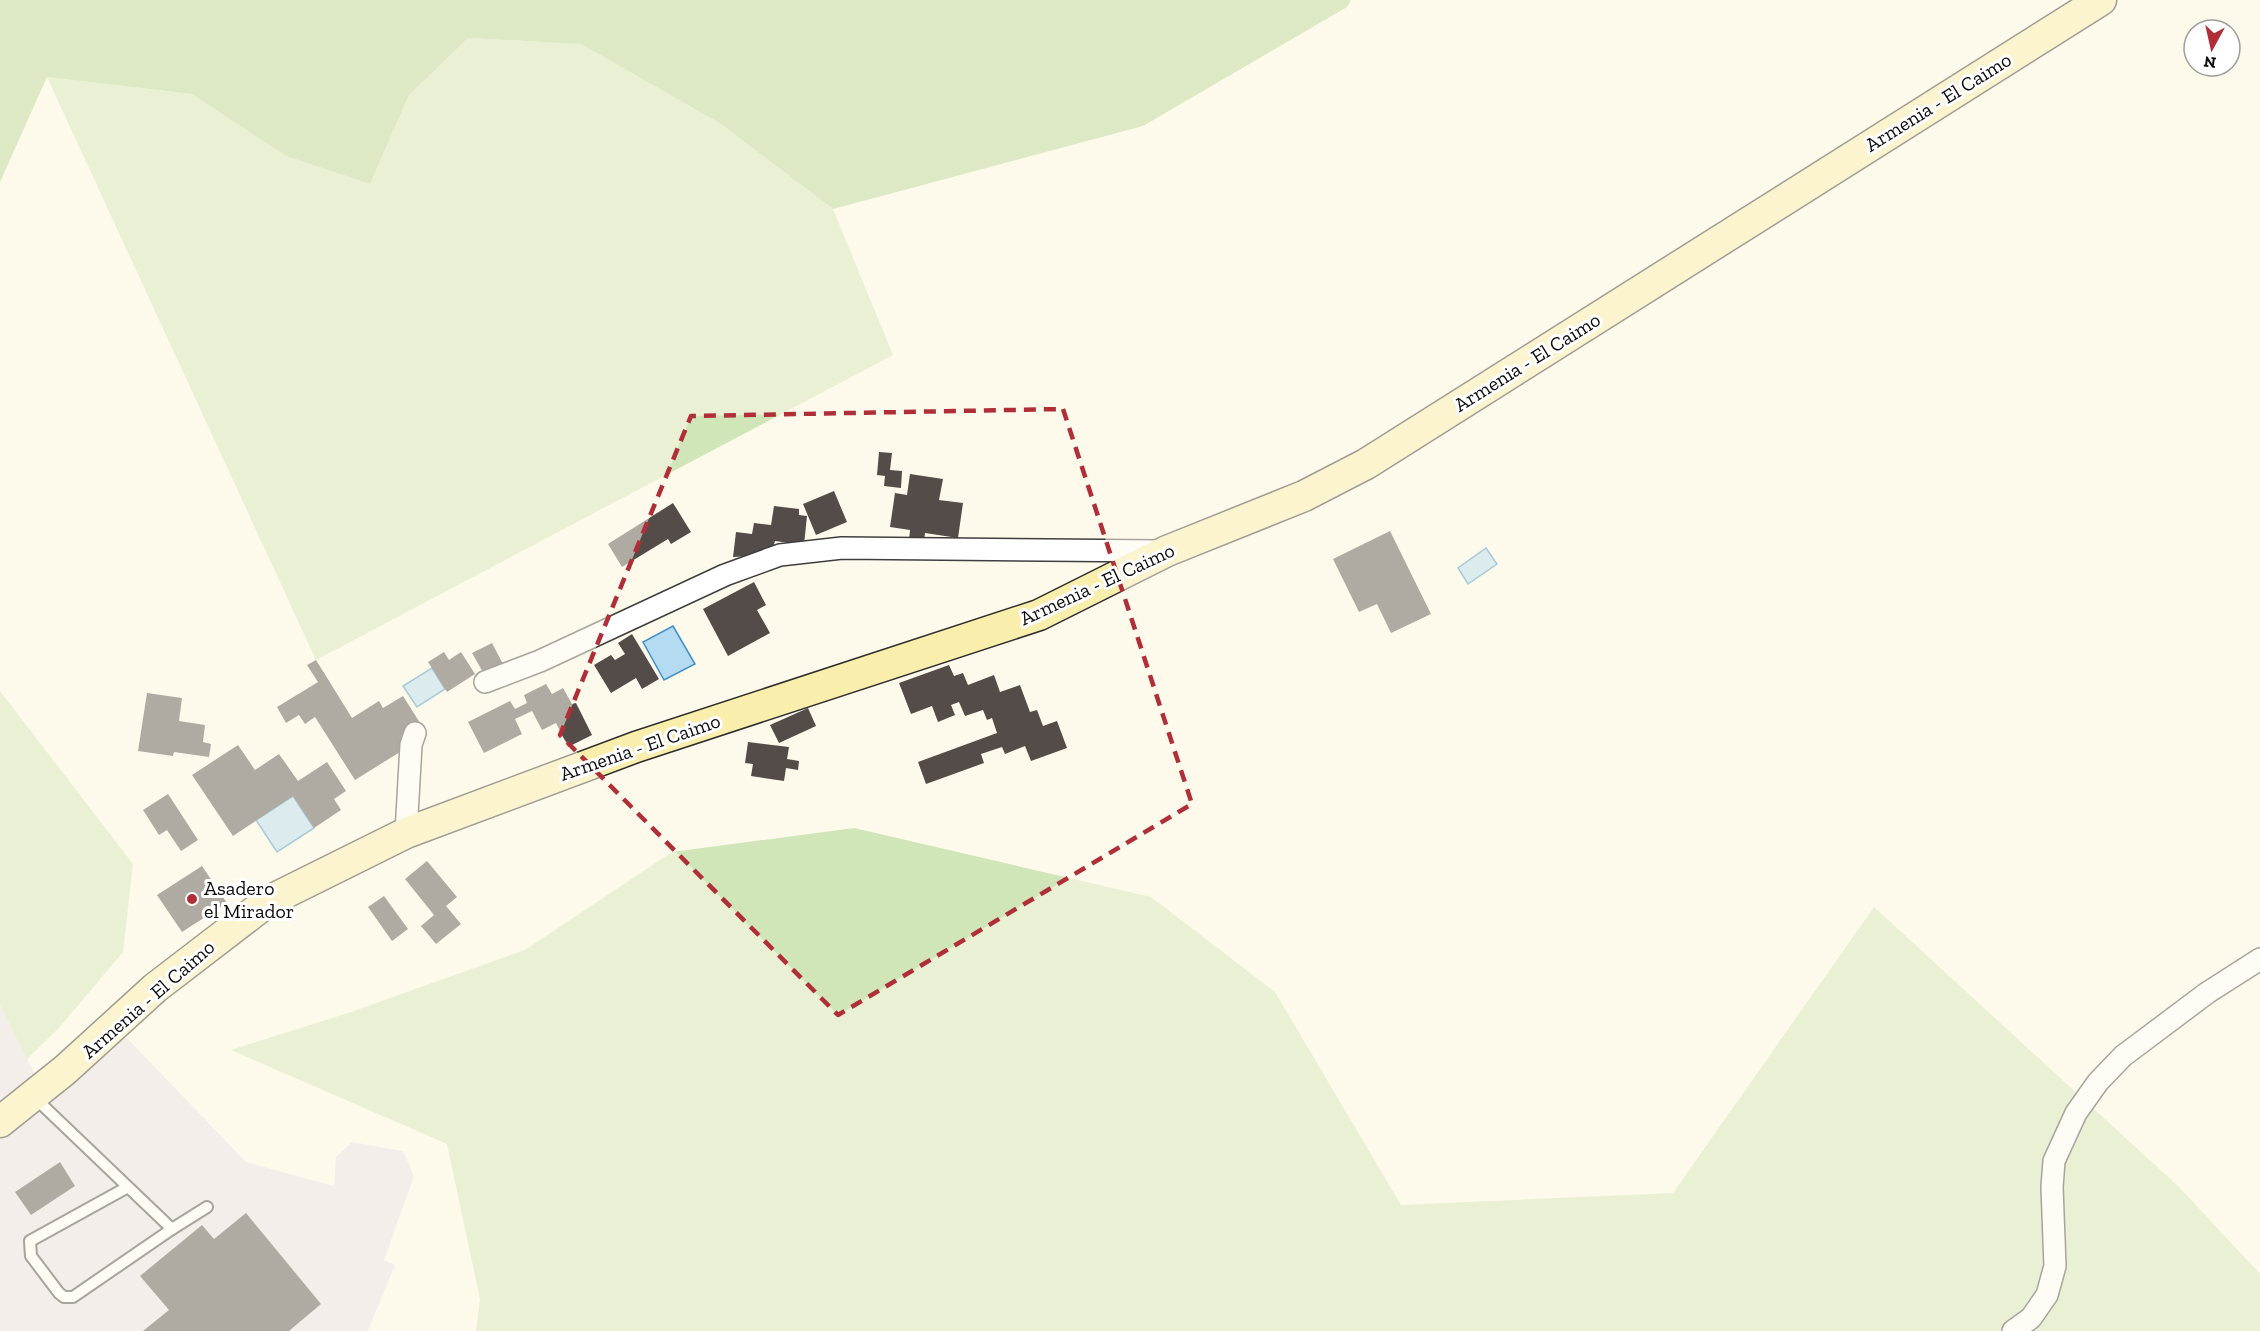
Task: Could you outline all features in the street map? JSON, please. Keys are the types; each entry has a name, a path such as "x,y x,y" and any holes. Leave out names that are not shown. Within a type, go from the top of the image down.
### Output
{"main road":[{"name":"Armenia - El Caimo","path":"0,1122 33,1096 155,988 267,902 406,833 636,747 1039,615 1167,551 1304,496 1366,464 2101,0"}],"street":[{"path":"485,682 540,661 725,575 780,555 842,548 1167,551"},
{"path":"406,833 411,745 415,733"},
{"path":"2013,1331 2031,1318 2047,1295 2055,1266 2052,1242 2054,1161 2076,1113 2098,1082 2123,1056 2217,987 2260,959"}],"lane":[{"path":"33,1096 126,1188 172,1228"},
{"path":"126,1188 30,1241 31,1256 64,1297 73,1297 172,1228 207,1208"}],"highlighted area":[{"path":"1063,409 1192,804 838,1015 560,735 691,416"}],"shaded area":[{"path":"0,1005 38,1080 49,1096 126,1037 246,1162 334,1186 336,1157 352,1142 403,1151 414,1176 384,1260 395,1265 368,1331 0,1331"}],"green space":[{"path":"0,0 1351,0 1347,7 1143,126 833,209 721,124 581,44 468,38 409,95 370,184 286,156 192,94 47,77 0,182"},
{"path":"468,38 581,44 721,124 833,209 893,355 316,660 47,77 192,94 286,156 370,184 409,95"},
{"path":"0,691 133,864 123,952 59,1028 27,1059 0,1005"},
{"path":"854,828 1151,897 1275,992 1401,1205 1673,1193 1874,907 2179,1187 2260,1274 2260,1331 476,1331 480,1299 447,1144 231,1050 351,1012 525,950 672,852"}],"water":[{"path":"1486,548 1497,564 1468,584 1458,568"},
{"path":"673,626 695,664 664,680 643,642"},
{"path":"432,668 445,689 417,707 403,686"},
{"path":"293,796 314,828 277,852 256,820"}],"building":[{"path":"879,452 892,453 890,470 902,471 901,488 884,486 885,476 877,475"},
{"path":"910,474 943,479 939,500 963,503 958,538 925,533 924,542 909,540 910,530 890,527 895,493 907,495"},
{"path":"834,491 847,522 816,535 803,504"},
{"path":"673,503 691,532 671,544 668,539 622,567 608,544"},
{"path":"774,506 799,509 799,515 807,516 804,545 775,541 771,555 733,557 736,532 752,534 754,523 771,525"},
{"path":"1390,531 1431,614 1391,633 1377,604 1359,612 1333,559"},
{"path":"754,582 766,605 757,610 770,633 728,656 703,609"},
{"path":"632,634 659,679 642,689 636,678 611,693 594,665 611,655 615,660 625,654 618,643"},
{"path":"492,643 503,664 484,674 472,653"},
{"path":"444,652 449,660 461,652 475,674 447,692 428,662"},
{"path":"316,660 352,718 379,701 383,708 403,696 422,726 408,747 355,780 315,717 305,724 299,715 286,723 277,707 318,682 307,665"},
{"path":"949,665 954,676 963,673 968,685 994,675 1000,692 1020,685 1030,712 1037,710 1043,726 1057,721 1067,748 1031,761 1025,746 1005,754 1002,747 981,754 984,763 926,784 918,762 997,733 992,718 987,720 983,710 965,716 959,702 951,705 955,715 938,722 932,706 911,714 899,683"},
{"path":"546,684 552,694 563,688 572,704 576,703 592,735 568,747 556,723 542,730 532,711 515,719 522,734 484,753 468,722 510,701 515,709 527,703 524,695"},
{"path":"147,693 182,698 179,721 205,725 203,742 211,744 209,757 174,752 173,756 138,751"},
{"path":"808,708 816,726 779,743 770,725"},
{"path":"748,742 789,747 787,759 799,761 798,770 786,768 784,781 751,776 753,764 745,763"},
{"path":"238,745 255,770 279,754 298,781 327,762 346,791 334,799 341,810 314,828 293,796 233,836 192,775"},
{"path":"168,794 198,840 181,851 167,830 159,835 143,810"},
{"path":"427,861 457,897 446,906 461,924 436,944 421,926 434,915 405,879"},
{"name":"Asadero el Mirador","path":"202,866 227,903 182,932 157,895"},
{"path":"384,896 408,929 392,941 368,907"},
{"path":"60,1162 75,1186 31,1215 15,1192"},
{"path":"246,1213 321,1304 289,1331 143,1331 169,1310 140,1276 202,1225 214,1239"}],"place":[{"name":"Asadero el Mirador","path":"192,899"}]}
